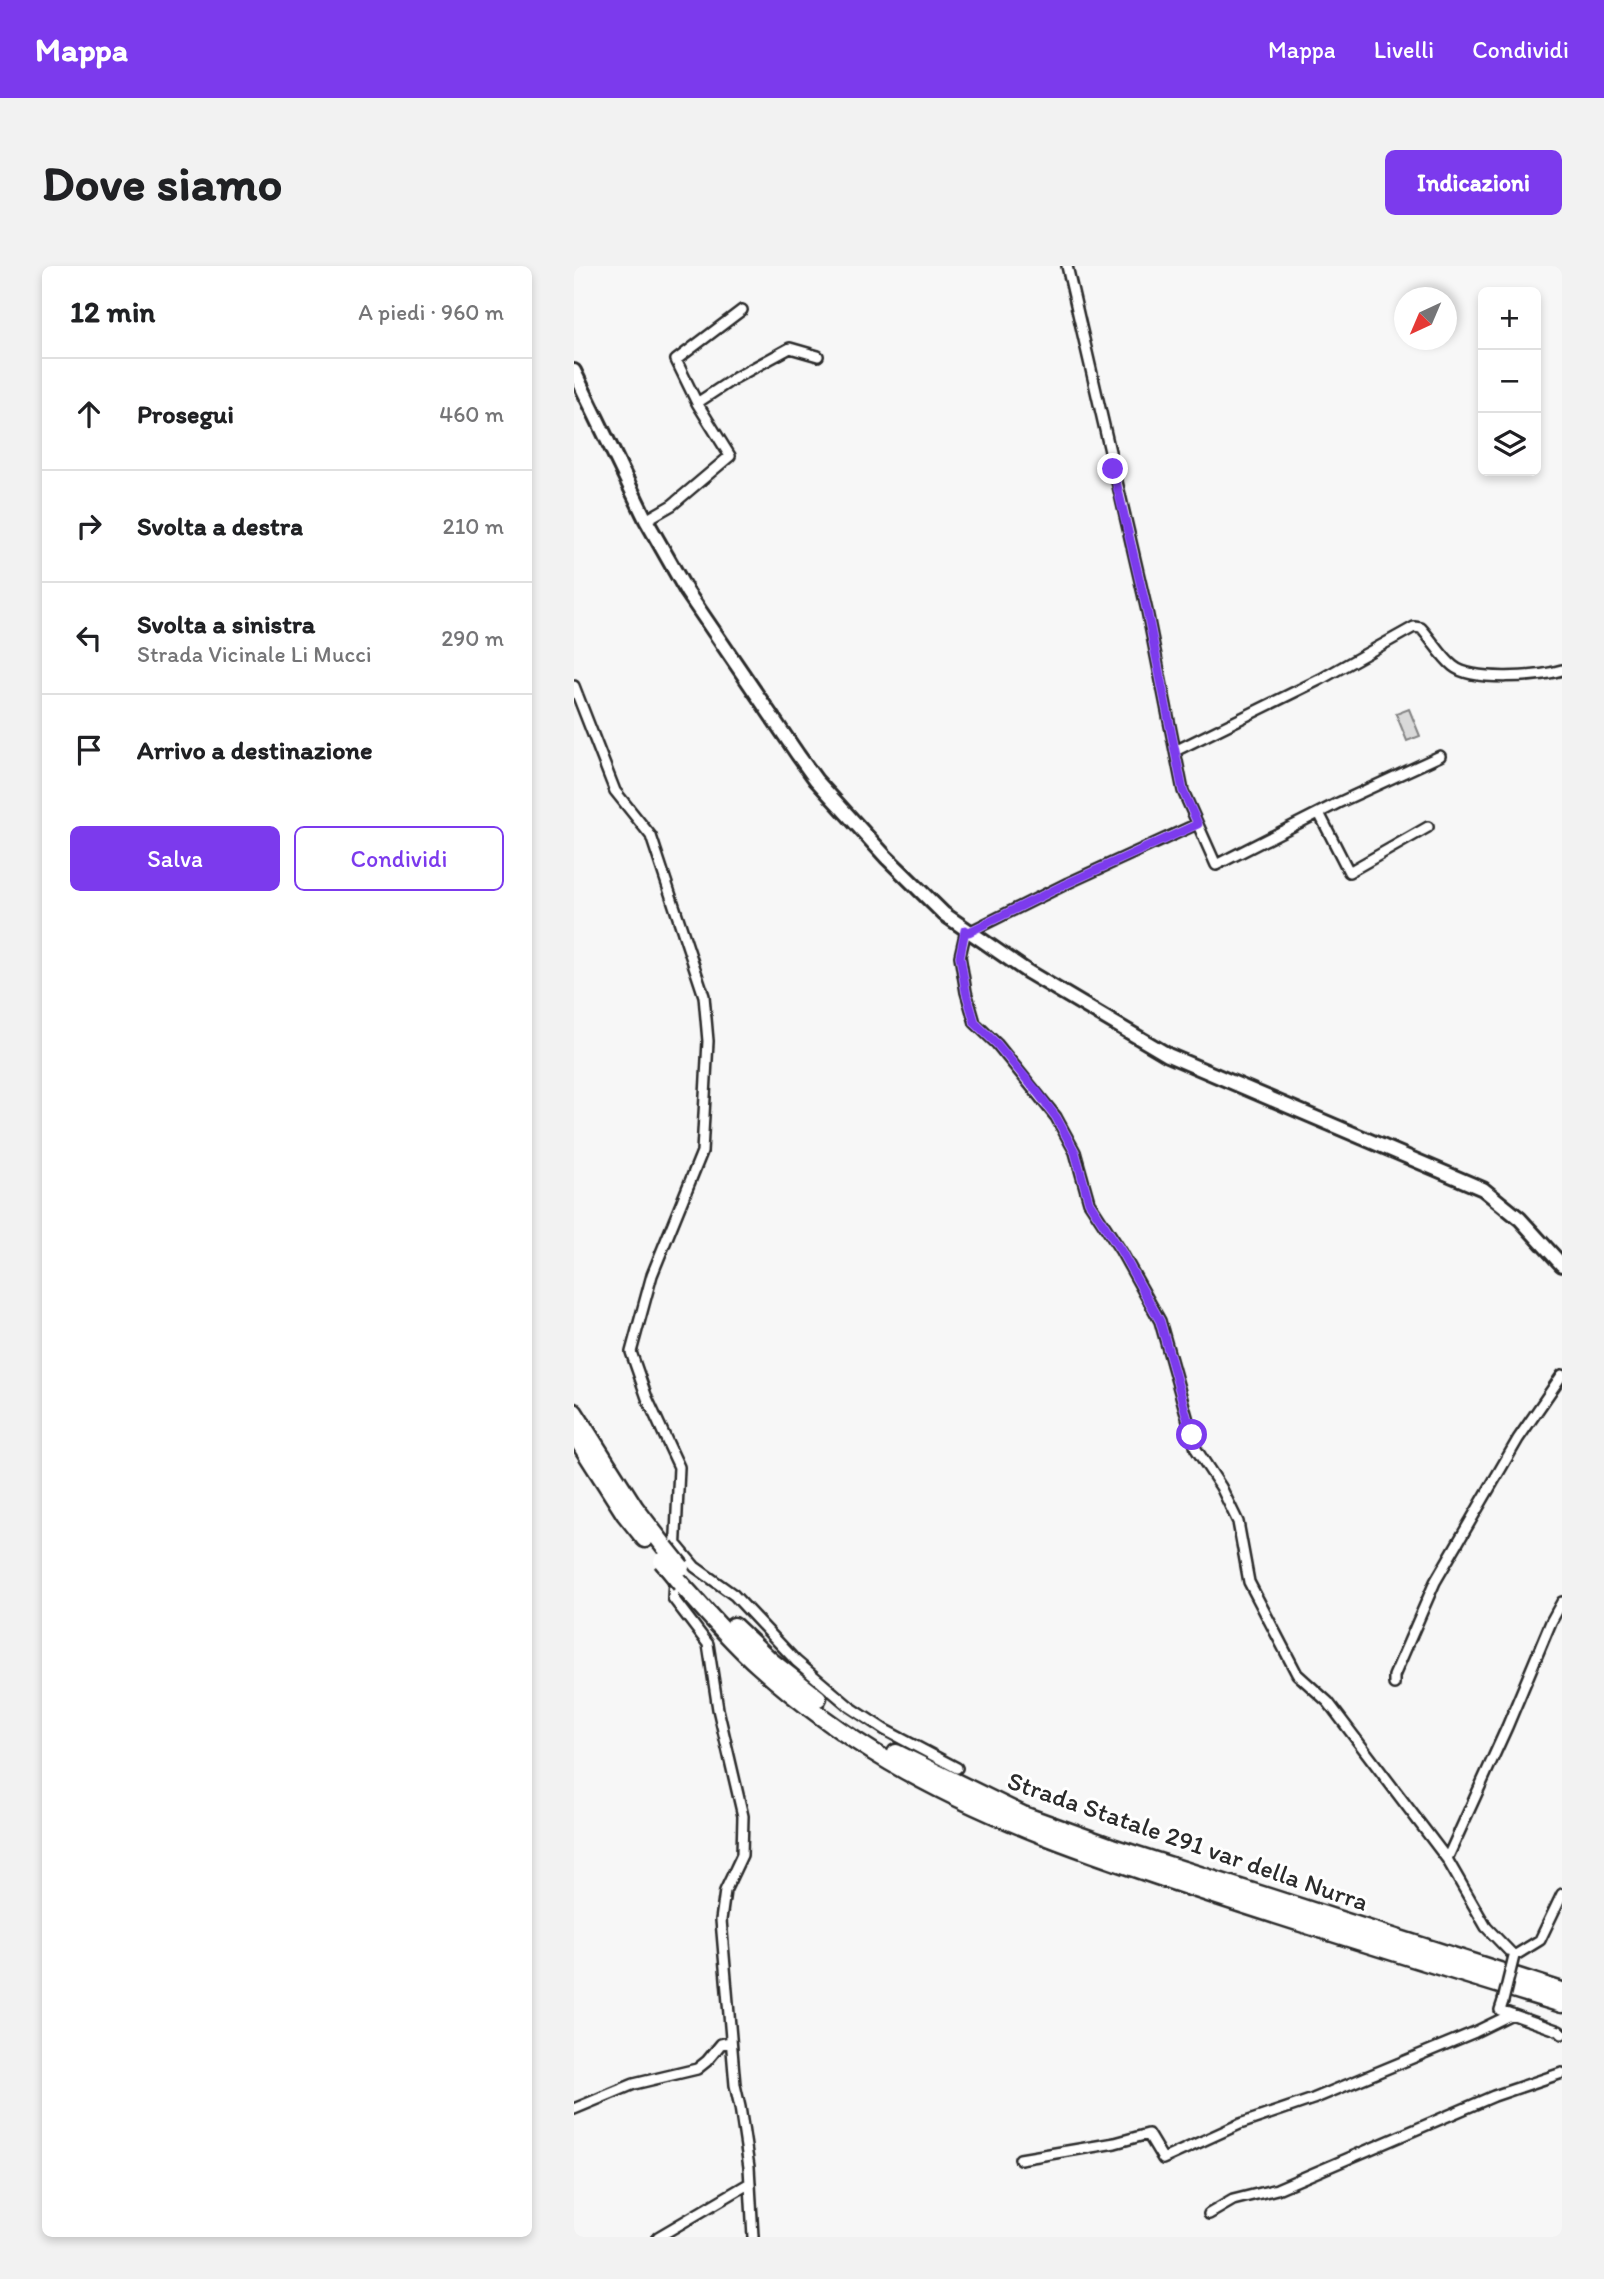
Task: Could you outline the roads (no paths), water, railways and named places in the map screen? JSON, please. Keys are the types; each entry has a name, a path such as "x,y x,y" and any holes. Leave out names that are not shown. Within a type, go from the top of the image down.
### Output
{"highway":[{"name":"Strada Statale 291 var della Nurra","path":"574,1412 635,1508 667,1550 682,1577 758,1665 822,1715 887,1760 965,1803 1108,1860 1363,1944 1562,2004"},
{"name":"Strada Statale 291 var della Nurra","path":"574,1434 625,1514 667,1550"},
{"name":"Strada Statale 291 var della Nurra","path":"682,1577 771,1661 827,1706 901,1756 968,1790 1023,1815 1112,1847 1562,1991"}],"street":[{"path":"1067,266 1147,611 1183,791 1216,864 1440,756"},
{"path":"646,520 672,505 730,456 697,403 676,358 742,310"},
{"path":"697,403 735,378 790,348 818,356"},
{"path":"574,371 646,520 687,592 816,780 886,857 944,914 1028,972 1168,1055 1482,1189 1520,1219 1562,1265"},
{"path":"1175,751 1321,679 1414,627 1421,628 1453,666 1466,674 1543,676 1562,670"},
{"path":"574,686 615,791 651,836 704,996 708,1041 702,1152 652,1275 631,1352 643,1390 679,1467 667,1550 673,1598 708,1644 718,1709 743,1816 742,1855 725,1891 721,1920 730,2042 750,2183 753,2237"},
{"path":"1319,813 1349,872 1428,827"},
{"path":"1198,824 967,931 960,956 966,992 975,1023 997,1044 1056,1117 1075,1152 1089,1202 1121,1251 1160,1321 1196,1449 1221,1487 1238,1522 1249,1582 1297,1674 1328,1702 1447,1858 1486,1927 1514,1956"},
{"path":"1394,1684 1394,1676 1435,1582 1518,1439 1562,1375"},
{"path":"667,1550 734,1595 796,1661 850,1707 885,1730 957,1768"},
{"path":"1447,1858 1562,1602"},
{"path":"1562,1894 1540,1940 1514,1956 1500,2010 1562,2034"},
{"path":"1020,2159 1115,2143 1148,2134 1163,2160 1240,2124 1313,2098 1475,2032 1512,2014"},
{"path":"574,2109 634,2084 697,2069 721,2044 730,2042"},
{"path":"1209,2214 1233,2200 1277,2189 1494,2096 1562,2073"},
{"path":"658,2237 750,2183"}]}
